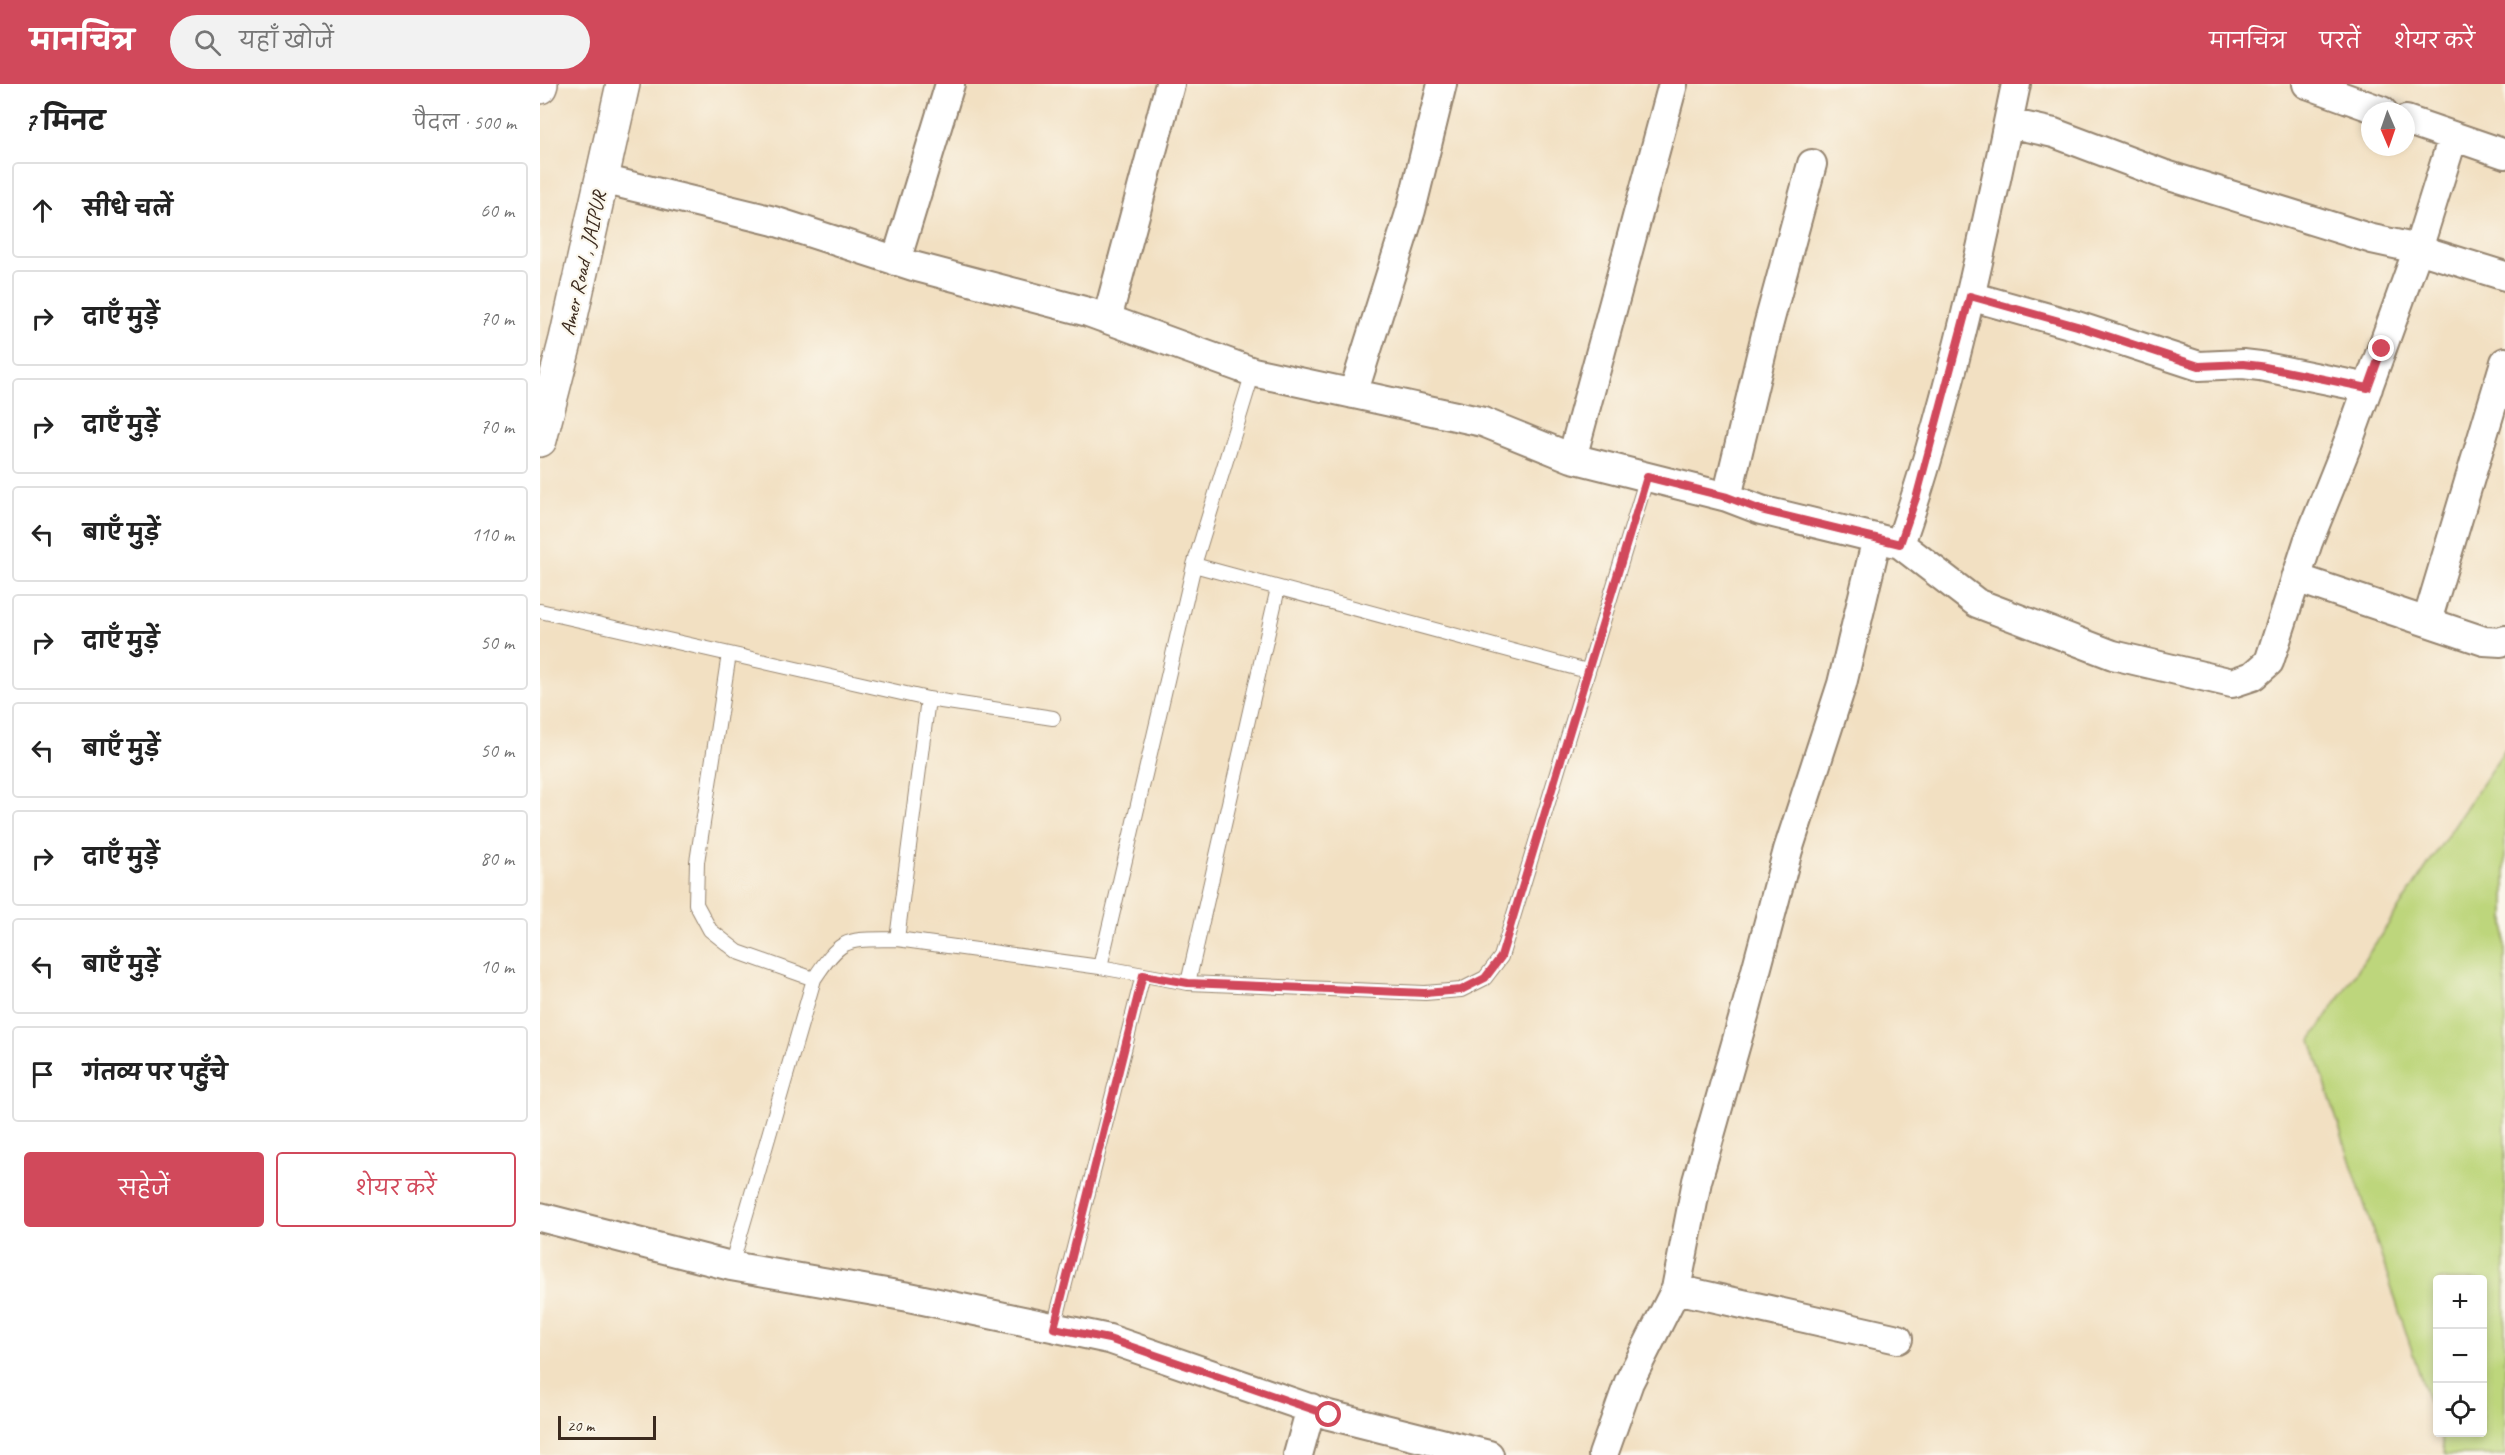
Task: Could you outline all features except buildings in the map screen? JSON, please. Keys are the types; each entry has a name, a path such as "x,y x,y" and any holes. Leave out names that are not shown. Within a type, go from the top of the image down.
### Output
{"main road":[{"name":"Amer Road , JAIPUR","path":"540,440 566,339 623,84"}],"street":[{"path":"896,261 950,84"},
{"path":"1107,319 1170,84"},
{"path":"1353,394 1410,210 1442,84"},
{"path":"1572,458 1673,84"},
{"path":"1603,1455 1629,1382 1676,1289 1697,1181 1788,850 1888,541 1917,495 1982,254 2016,84"},
{"path":"2307,84 2361,103"},
{"path":"2008,123 2054,134 2163,174 2372,239 2418,249 2505,276"},
{"path":"2415,123 2505,154"},
{"path":"602,179 774,222 896,261 1107,319 1253,372 1483,422 1572,458 1727,497 1761,510 1888,541 1977,603 2113,655 2232,683 2253,676 2269,662 2296,578 2418,249 2452,137"},
{"path":"1727,497 1768,326 1812,164"},
{"path":"1970,296 2077,326 2199,366 2243,364 2260,366 2368,388"},
{"path":"2427,621 2505,362"},
{"path":"2296,578 2484,640 2501,642 2505,640"},
{"path":"540,1217 731,1266 909,1297 1109,1339 1311,1408 1489,1455"},
{"path":"1676,1289 1898,1339"},
{"path":"1298,1455 1311,1408"}],"lane":[{"path":"1100,968 1194,565 1253,372"},
{"path":"731,1266 814,979 832,952 843,944 859,940 897,939 1188,983 1425,993 1461,990 1485,978 1501,957 1647,477"},
{"path":"1194,565 1587,671"},
{"path":"1188,983 1278,588"},
{"path":"540,610 928,699 1053,718"},
{"path":"729,654 697,862 696,904 710,930 738,952 814,979"},
{"path":"897,939 928,699"},
{"path":"1054,1328 1143,975"}],"green space":[{"path":"2505,749 2505,1455 2446,1455 2440,1437 2487,1437 2487,1275 2433,1275 2433,1416 2311,1040"}],"route":[{"path":"1329,1415 1109,1339 1054,1328 1143,975 1188,983 1425,993 1461,990 1485,978 1501,957 1647,477 1727,497 1761,510 1900,544 1917,495 1970,296 2077,326 2199,366 2243,364 2260,366 2368,388 2382,349"}]}
